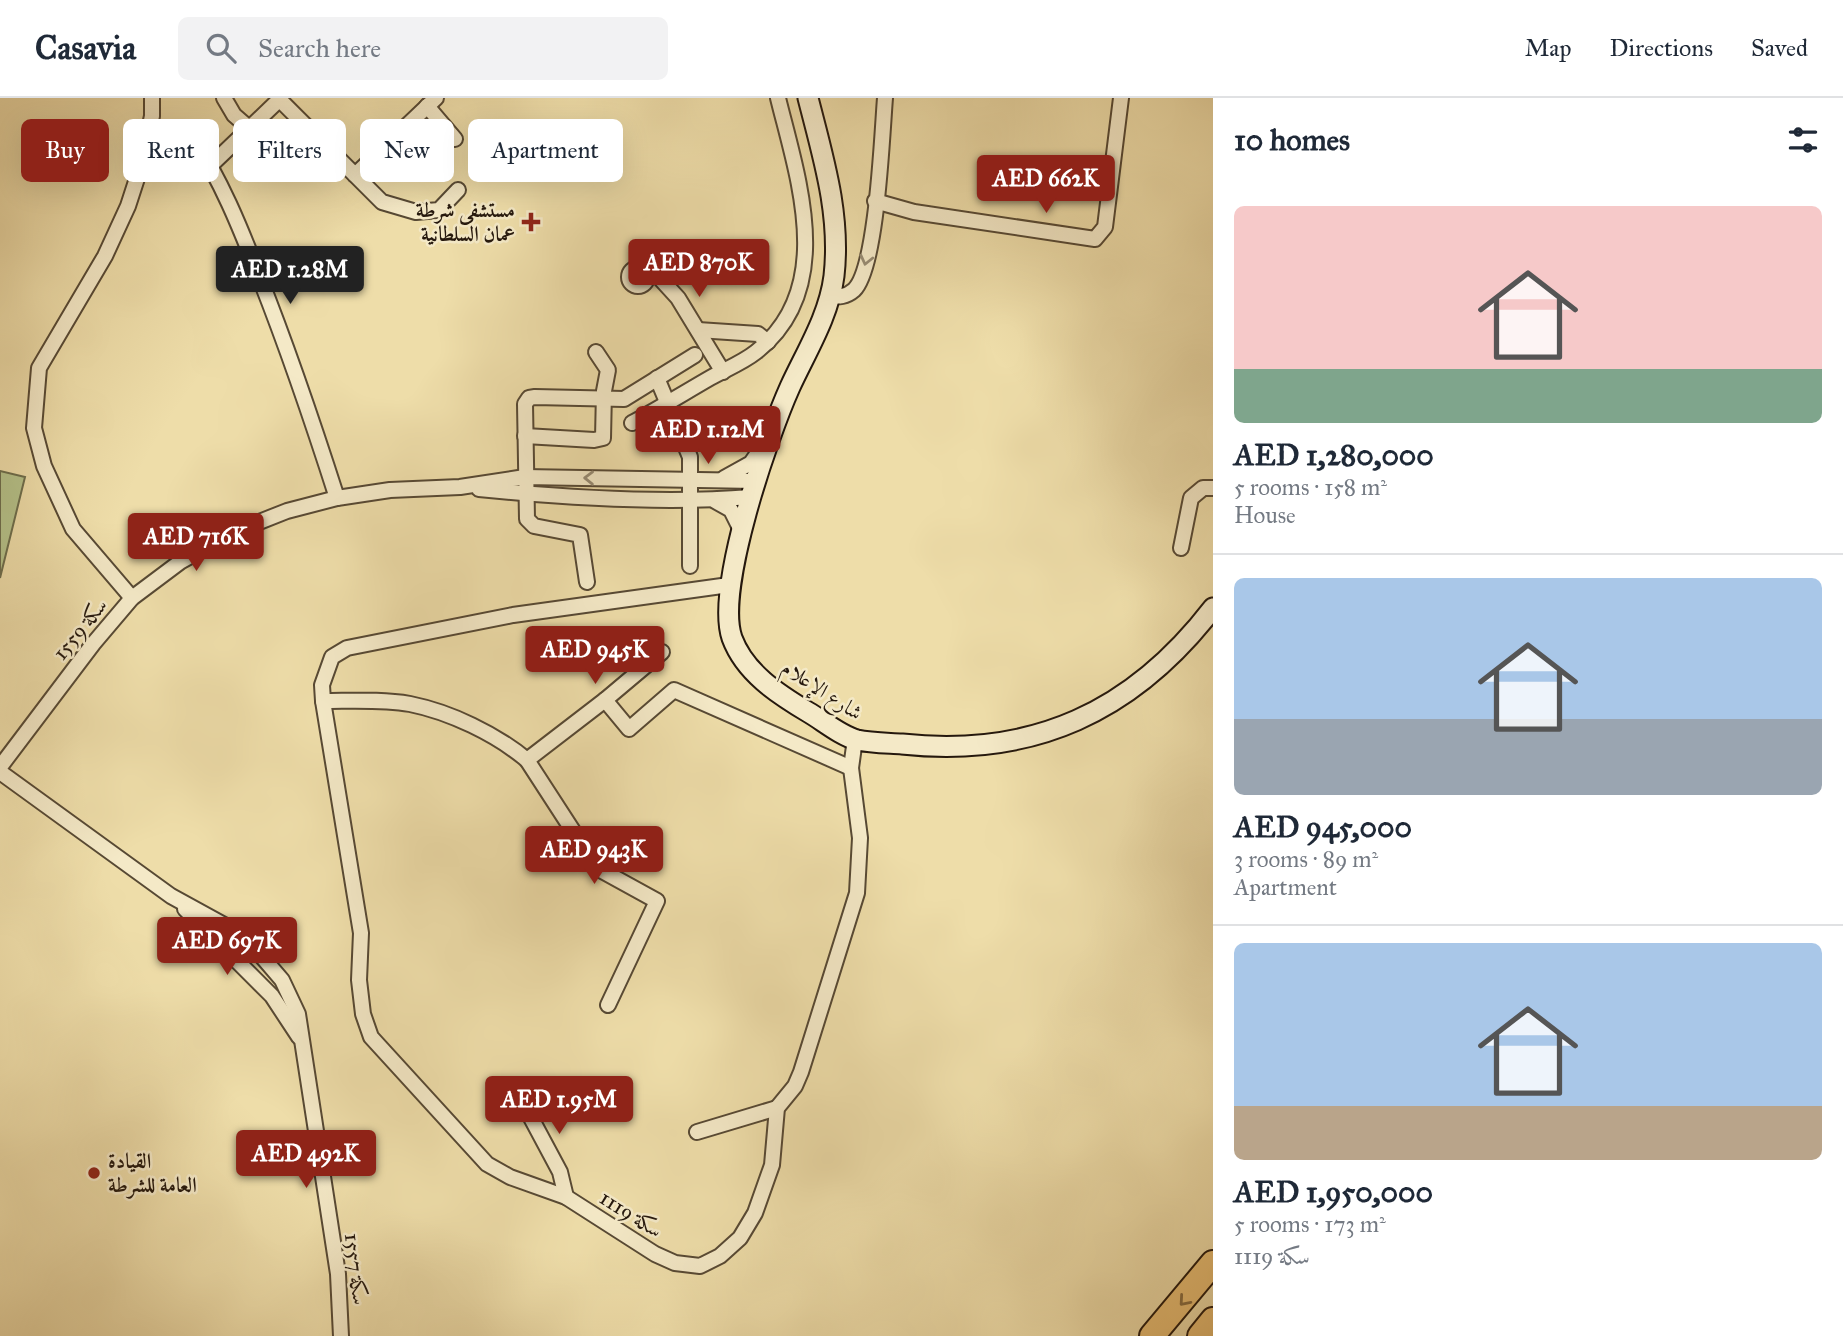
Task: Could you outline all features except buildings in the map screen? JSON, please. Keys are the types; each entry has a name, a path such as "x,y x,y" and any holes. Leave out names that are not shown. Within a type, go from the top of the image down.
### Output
{"highway":[{"path":"1152,1336 1213,1264"},
{"path":"1200,1336 1213,1320"}],"main road":[{"name":"شارع الإعلام","path":"808,98 835,204 834,277 816,335 770,434 729,585 731,636 743,660 776,692 855,739 933,747 974,746 1017,740 1063,727 1122,698 1185,644 1213,608"}],"street":[{"path":"132,598 73,529 44,466 34,428 39,368 105,256 128,206 141,166 152,116 152,98"},
{"path":"223,98 239,119"},
{"path":"632,423 723,372 768,342 791,308 800,287 805,260 806,225 778,98"},
{"path":"829,296 843,297 853,291 860,282 865,266 875,201 885,98"},
{"path":"875,201 914,212 1095,239 1105,227 1121,98"},
{"path":"259,119 280,99 382,202 416,212 439,210 458,190"},
{"path":"355,175 431,102 442,119"},
{"path":"219,157 233,144"},
{"path":"219,181 293,363 337,498"},
{"path":"646,277 657,275 678,298 723,372"},
{"path":"698,330 758,334 768,342"},
{"path":"525,436 594,440 603,438 608,370 596,352"},
{"path":"587,582 580,535 534,526 527,519 525,404 529,398 624,399 695,355"},
{"path":"657,378 687,446 691,481 690,566"},
{"path":"687,446 727,424"},
{"name":"سكة 1559","path":"715,481 739,472 751,463 770,434"},
{"name":"سكة 1559","path":"0,769 93,644 132,598 180,562 234,532 287,511 337,498 390,489 460,487 525,477 715,481 753,489"},
{"name":"سكة 1559","path":"460,487 525,494 691,500 710,500 753,489"},
{"path":"1181,548 1191,498 1203,488 1213,488"},
{"path":"710,500 722,503 732,510 743,534"},
{"name":"سكة 1119","path":"729,585 513,615 347,648 332,657 322,685 323,701 361,933 359,980 363,1014 371,1038 487,1164 510,1177 566,1198 655,1254 674,1263 700,1266 711,1261 740,1238 755,1213 772,1166 777,1108"},
{"path":"527,760 662,652"},
{"path":"605,700 629,729 674,690 851,768"},
{"path":"323,701 410,704 505,742 527,760 597,868 657,901 608,1005"},
{"path":"697,1132 777,1108 795,1086 802,1072 857,893 860,838 851,768 855,739"},
{"name":"سكة 1557","path":"0,769 171,896 240,936 264,958 282,980 298,1014 303,1042 338,1274 341,1336"},
{"name":"سكة 1557","path":"171,896 272,996 303,1042"},
{"path":"228,953 240,936"},
{"path":"249,975 264,958"},
{"path":"514,1086 559,1172 566,1198"}],"green space":[{"path":"0,471 25,477 0,578"}],"place":[{"name":"مستشفى شرطة عمان السلطانية","path":"531,222"},
{"name":"القيادة العامة للشرطة","path":"94,1173"}]}
